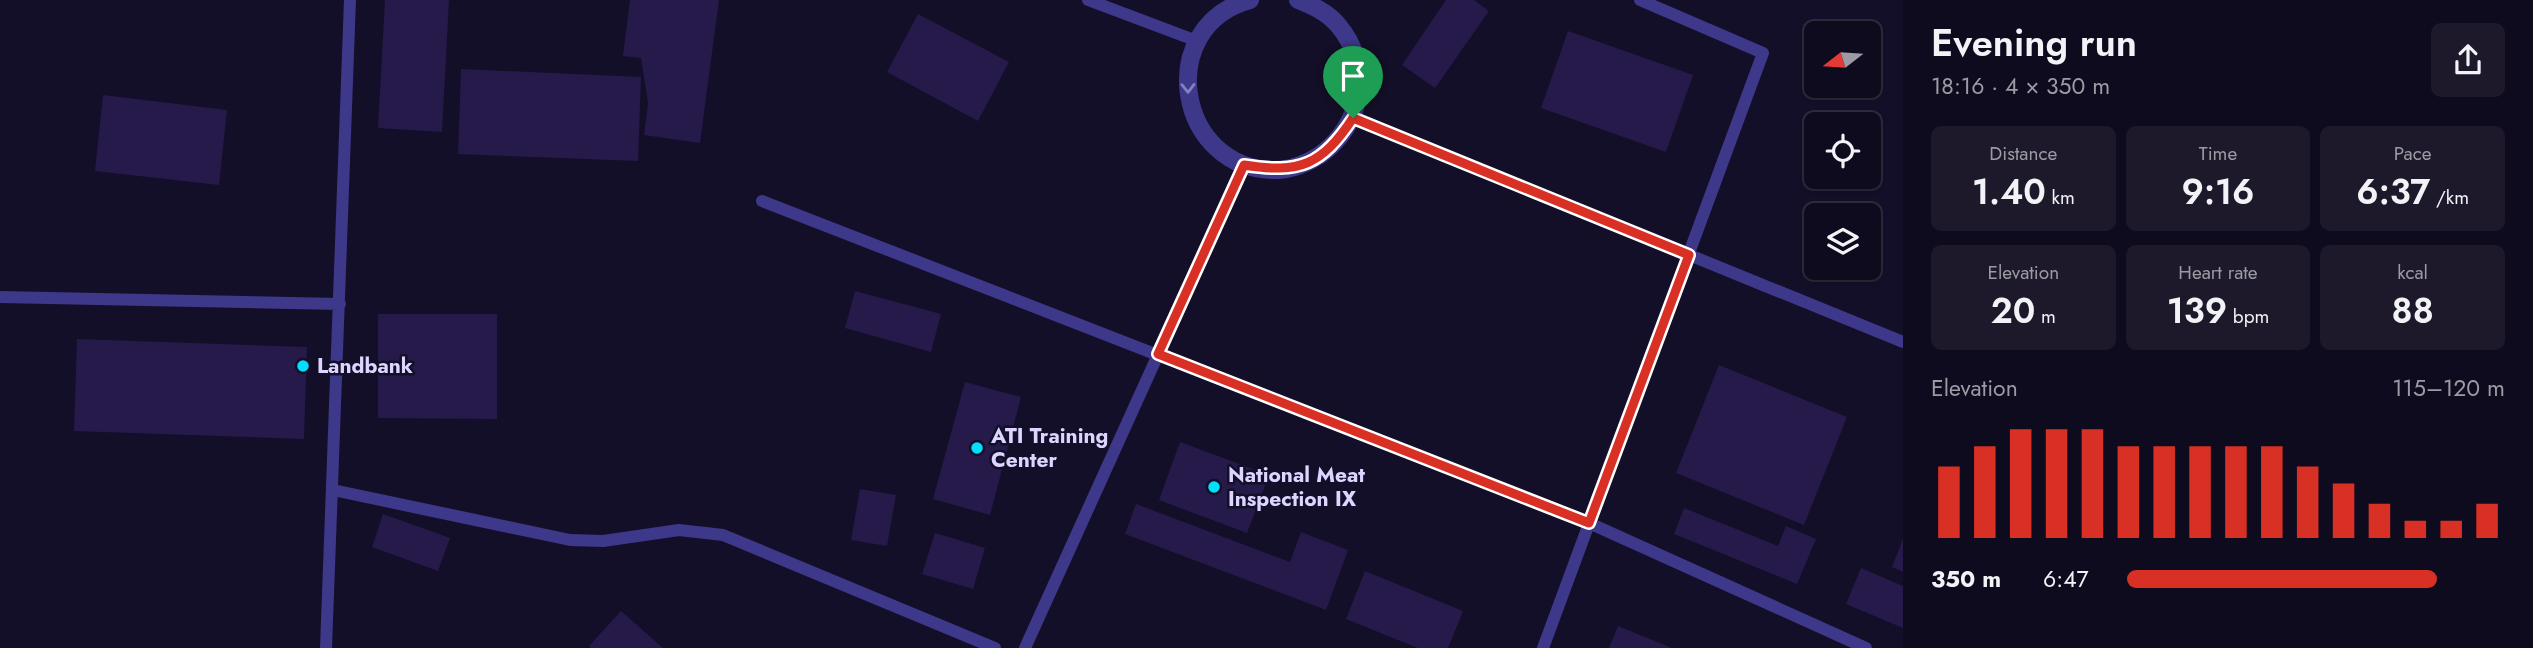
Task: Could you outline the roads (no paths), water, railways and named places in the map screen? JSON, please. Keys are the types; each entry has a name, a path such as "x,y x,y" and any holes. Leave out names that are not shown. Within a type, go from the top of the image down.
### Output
{"street":[{"path":"1250,0 1237,3 1214,19 1197,41 1187,70 1188,100 1199,128 1219,150 1244,165 1276,170 1308,163 1335,145 1353,118 1360,94 1359,69 1352,45 1320,4 1298,0"}],"lane":[{"path":"326,648 350,0"},
{"path":"1088,0 1197,41"},
{"path":"1543,648 1763,53 1640,0"},
{"path":"1353,118 1903,342"},
{"path":"1025,648 1244,165"},
{"path":"762,201 1589,523 1866,648"},
{"path":"0,297 340,304"},
{"path":"332,489 570,540 603,541 679,530 723,535 995,648"}],"place":[{"name":"Landbank","path":"303,366"},
{"name":"ATI Training Center","path":"977,448"},
{"name":"National Meat Inspection IX","path":"1214,487"}]}
